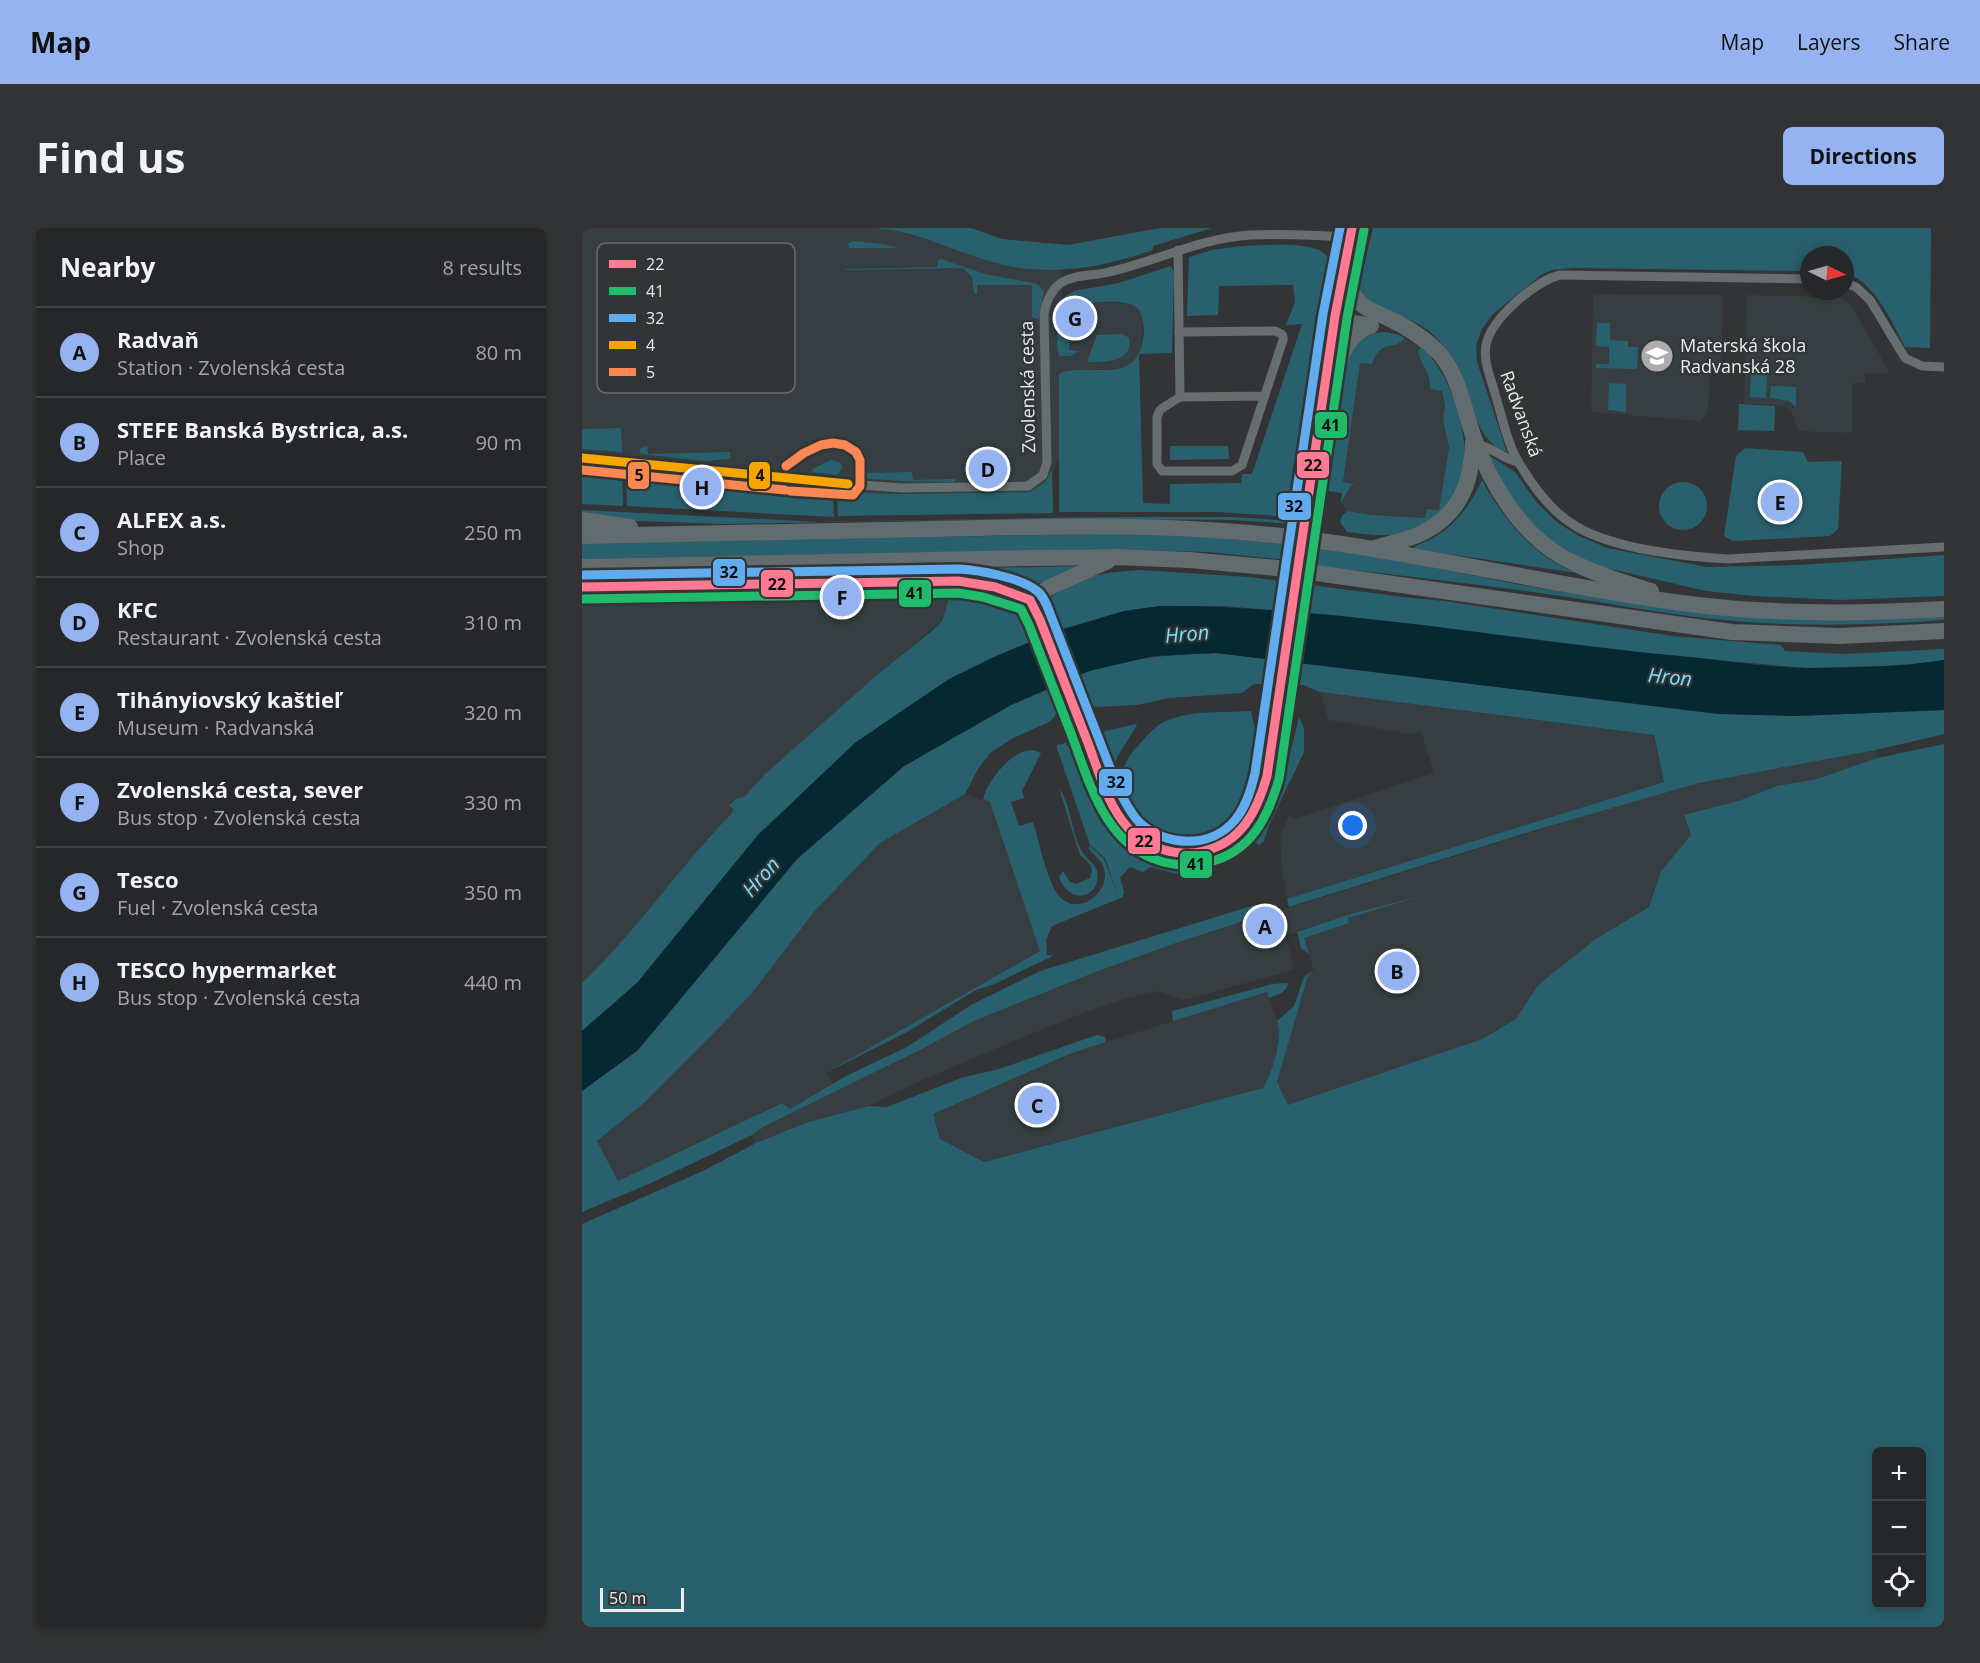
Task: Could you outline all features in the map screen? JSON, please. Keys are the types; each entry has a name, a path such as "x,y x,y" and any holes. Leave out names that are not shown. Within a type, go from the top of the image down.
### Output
{"highway":[{"path":"1344,271 1349,288 1371,319"},
{"path":"1335,316 1347,322 1371,319 1400,325 1426,340 1441,356 1452,372 1494,485 1506,504 1539,541 1573,563 1692,605"},
{"path":"1325,381 1335,372 1340,356 1350,340 1371,319"},
{"path":"1371,549 1424,532 1449,513 1467,485 1475,439"},
{"path":"582,520 632,527 644,534"},
{"path":"582,536 1026,527 1120,527 1246,533 1371,549 1599,591 1692,605 1839,613 1944,609"},
{"path":"582,567 1117,557 1189,560 1288,569 1732,632 1840,636 1944,631"},
{"path":"1030,600 1050,587 1117,557"}],"main road":[{"name":"Zvolenská cesta","path":"1030,600 1041,622 1108,796 1120,817 1138,837 1161,849 1193,853 1224,844 1238,835 1257,806 1270,761 1335,316 1352,232"},
{"path":"582,587 964,581 998,587 1030,600"}],"street":[{"name":"Zvolenská cesta","path":"582,458 902,488 1028,486 1043,475 1047,462 1044,314 1047,301 1059,285 1068,280 1110,272 1178,250 1222,239 1251,235 1352,232"},
{"path":"1178,250 1180,397"},
{"name":"Radvanská","path":"1800,279 1560,275 1542,283 1508,310 1494,326 1486,347 1488,368 1518,462 1546,502 1576,526 1593,534 1637,547 1702,558 1728,559 1944,547"},
{"path":"1854,286 1870,300 1905,358 1922,366 1944,367"},
{"path":"1179,332 1275,331 1282,334 1283,340 1265,396 1242,465 1236,470 1167,472 1159,468 1156,464 1158,413 1180,397 1265,396"},
{"path":"1475,439 1508,460 1518,462"}],"shaded area":[{"path":"582,228 883,228 1035,270 1061,271 1062,299 1056,317 1059,351 1069,351 1069,307 1083,303 1128,303 1137,308 1142,316 1143,335 1139,354 1130,364 1122,368 1070,370 1059,379 1059,459 1045,482 1030,492 896,494 837,492 833,495 738,486 717,488 626,479 622,472 582,465"},
{"path":"874,228 971,228 1002,239 1068,245 1160,228 1212,228 1153,246 1153,250 1133,257 1092,266 1051,270 1010,266 975,257 904,232"},
{"path":"1373,228 1931,228 1930,348 1905,347 1881,304 1873,293 1854,277 1854,246 1800,246 1800,271 1573,268 1553,270 1542,274 1492,315 1482,329 1476,345 1477,362 1507,452 1495,446 1486,436 1473,410 1458,368 1440,341 1420,325 1368,301 1355,282 1359,264 1364,265"},
{"path":"853,241 898,248 849,248 848,243"},
{"path":"1242,246 1305,246 1326,254 1330,262 1295,517 1217,512 1059,512 1059,374 1076,370 1106,370 1124,367 1137,357 1144,334 1141,313 1131,305 1104,302 1069,307 1069,350 1079,351 1071,356 1059,356 1057,309 1065,296 1074,291 1119,283 1171,266 1174,273 1172,353 1139,354 1143,503 1170,504 1170,484 1241,483 1242,474 1252,474 1302,324 1286,325 1295,302 1293,285 1219,286 1218,315 1187,316 1189,257 1212,250"},
{"path":"941,259 985,274 1038,284 1044,292 1038,319 1032,317 1032,285 977,285 977,294 974,293 972,277 963,268 846,270 937,267 938,260"},
{"name":"Materská škola Radvanská 28","path":"1593,294 1723,295 1721,368 1710,368 1708,412 1701,421 1591,412"},
{"path":"1747,295 1800,296 1800,300 1844,300 1852,307 1890,373 1865,373 1865,383 1852,383 1852,433 1798,431 1794,417 1782,406 1744,403"},
{"path":"1597,323 1610,323 1610,340 1628,341 1628,347 1638,347 1637,369 1596,368 1596,364 1609,364 1609,347 1596,346"},
{"path":"1384,332 1405,338 1401,342 1380,350 1372,364 1360,363 1343,482 1354,484 1341,503 1342,493 1328,491 1326,504 1320,503 1336,384 1347,357 1358,343 1366,337"},
{"path":"1123,334 1129,338 1129,346 1122,357 1109,361 1087,362 1097,335"},
{"path":"1405,338 1422,347 1419,356 1427,369 1430,389 1442,391 1445,405 1443,420 1449,447 1439,510 1425,518 1347,511 1341,503 1354,484 1343,482 1360,362 1372,364 1377,351 1383,347 1401,343"},
{"path":"1422,347 1442,373 1450,389 1461,424 1465,459 1460,486 1438,514 1412,531 1389,535 1347,532 1340,522 1347,511 1425,518 1427,509 1439,510 1449,447 1443,420 1445,405 1442,391 1430,389 1429,376 1418,351"},
{"path":"1751,367 1767,368 1766,398 1750,397"},
{"path":"1609,383 1626,384 1626,412 1608,410"},
{"path":"1771,386 1796,387 1796,407 1789,401 1770,398"},
{"path":"1739,404 1775,406 1774,431 1738,430"},
{"path":"621,428 622,452 582,449 582,429"},
{"path":"647,446 648,454 730,452 730,459 706,461 641,454 639,449"},
{"path":"1170,446 1228,446 1229,459 1170,460"},
{"path":"1745,448 1803,452 1808,462 1842,461 1838,529 1830,536 1733,541 1724,536 1736,456"},
{"path":"856,456 860,456 861,473 912,472 913,480 955,479 955,482 861,478 854,471"},
{"path":"1490,456 1515,472 1537,503 1557,522 1577,535 1607,548 1707,567 1800,565 1944,555 1944,596 1840,600 1754,596 1706,591 1607,568 1585,561 1549,540 1512,502"},
{"path":"831,460 841,463 839,473 835,475 812,472 813,469"},
{"path":"582,465 622,472 623,506 582,504"},
{"path":"1052,470 1053,513 838,516 837,492 896,494 1030,492 1045,482"},
{"path":"626,479 717,488 738,486 833,495 834,517 627,506"},
{"path":"1482,480 1510,523 1533,547 1546,557 1576,573 1415,549 1415,546 1437,535 1456,520 1470,502"},
{"path":"1678,482 1688,482 1703,492 1707,506 1706,515 1697,526 1688,530 1678,530 1663,520 1659,511 1659,501 1669,486"},
{"path":"582,510 819,522 1108,517 1232,517 1294,521 1294,524 1232,520 1020,519 720,524 637,521 582,515"},
{"path":"1107,534 1208,537 1290,544 1288,560 1207,552 1106,549 582,559 582,543"},
{"path":"1314,547 1595,597 1944,616 1944,620 1813,625 1708,618 1519,590 1311,565"},
{"path":"1080,566 1049,580 1026,585 977,573 582,581 582,577"},
{"path":"1140,570 1249,577 1445,601 1673,636 1781,645 1785,651 1844,654 1944,649 1944,660 1911,665 1806,668 1619,651 1396,622 1225,606 1161,606 1124,611 1057,631 1048,612 1047,603 1055,594 1076,581 1089,577"},
{"path":"946,594 948,602 942,621 765,774 744,797 737,798 730,805 733,808 732,813 709,837 610,957 582,983 582,604"},
{"path":"946,594 987,598 1006,605 1024,621 1032,641 949,679 855,743 758,835 637,983 582,1031 582,983 621,942 732,813 733,808 729,806 737,798 744,797 765,774 878,674 932,631 942,621 948,602"},
{"path":"1216,653 1719,714 1796,716 1944,710 1944,734 1876,750 1699,783 1539,829 1289,907 1287,899 1664,782 1654,735 1320,692 1303,685 1254,684 1242,693 1169,698 1137,705 1096,707 1088,703 1081,693 1075,677 1127,661 1162,656"},
{"path":"1051,688 1058,710 1053,719 1013,738 990,753 978,769 965,794 880,843 814,912 752,993 645,1102 597,1141 618,1181 782,1103 790,1109 846,1076 907,1047 971,1005 1040,971 1255,905 1266,911 1276,904 1278,910 1093,973 974,1021 765,1126 752,1135 651,1183 582,1212 582,1091 638,1050 797,859 904,766 1011,705"},
{"path":"1320,692 1653,735 1664,782 1287,899 1280,836 1289,816 1295,819 1434,773 1421,732 1411,734 1328,720"},
{"path":"1251,711 1258,743 1259,761 1253,795 1246,810 1234,826 1224,835 1212,840 1186,845 1160,840 1139,826 1130,816 1125,805 1121,782 1128,759 1149,734 1162,723 1183,715"},
{"path":"1299,717 1304,728 1304,752 1269,825 1264,841 1259,845 1252,840 1262,827 1277,797"},
{"path":"1136,724 1110,774 1098,739 1105,731"},
{"path":"1066,743 1067,746 1074,747 1078,751 1104,813 1123,839 1136,850 1151,858 1150,862 1184,870 1209,868 1211,870 1209,875 1181,875 1150,867 1143,872 1130,867 1120,878 1123,897 1052,926 1046,940 1047,955 1053,955 1051,957 992,985 976,990 907,1032 827,1072 1040,951 990,802 983,799 989,784 1001,768 1016,755 1032,750 1041,753 1022,791 1024,798 1011,802 1019,826 1033,822 1047,871 1059,896 1067,902 1077,904 1086,902 1100,890 1105,872 1101,862 1088,848 1090,846 1104,859 1119,898 1105,858 1090,845 1057,748 1057,745"},
{"path":"1944,744 1944,1627 582,1627 582,1224 703,1171 756,1143 808,1122 869,1106 887,1107 961,1078 999,1069 1097,1035 1105,1037 1106,1042 1069,1054 933,1114 940,1139 984,1162 1263,1088 1276,1055 1279,1037 1277,1021 1294,1006 1304,977 1314,970 1308,976 1277,1082 1288,1105 1482,1039 1516,1019 1538,985 1597,938 1649,907 1661,871 1691,835 1684,815 1741,800 1777,786 1817,779 1877,758"},
{"path":"1876,750 1877,758 1817,779 1777,786 1741,800 1684,815 1691,835 1661,871 1649,907 1597,938 1538,985 1516,1019 1482,1039 1288,1106 1277,1083 1308,976 1314,971 1304,938 1349,923 1348,918 1405,900 1350,914 1286,935 1294,970 1183,1000 1156,991 1128,998 1021,1038 918,1082 869,1106 808,1122 756,1143 752,1135 765,1126 974,1021 1093,973 1176,943 1603,810 1699,783"},
{"path":"1059,788 1067,804 1079,846 1097,871 1098,880 1095,887 1084,895 1070,893 1059,877 1063,871 1070,882 1076,884 1090,878 1092,870 1090,864 1080,855"},
{"path":"965,794 990,802 1040,951 826,1073 834,1084 790,1109 781,1103 618,1181 597,1141 645,1102 752,993 814,912 880,843"},
{"path":"1421,896 1348,918 1349,923 1304,938 1309,954 1301,948 1297,932 1350,914"},
{"path":"1286,983 1287,987 1278,995 1269,998 1267,992 1173,1021 1172,1011 1273,984"},
{"path":"1267,991 1279,1027 1275,1058 1264,1088 983,1162 940,1139 932,1114 1069,1054"}],"water":[{"name":"Hron","path":"1161,606 1294,612 1360,618 1779,667 1876,667 1944,660 1944,710 1796,716 1719,714 1216,653 1154,656 1089,671 1011,705 904,766 797,859 638,1050 582,1091 582,1031 637,983 758,835 855,743 949,679 994,657 1057,631 1124,611"}],"pier":[{"path":"1281,608 1304,611 1296,666 1273,663"},
{"path":"1056,628 1076,680 1052,691 1031,638"}],"transit line":[{"name":"32","path":"582,575 959,569 989,573 1021,582 1037,591 1045,602 1119,791 1133,815 1150,830 1174,840 1201,840 1214,836 1239,815 1248,798 1255,773 1323,314 1340,228"},
{"name":"22","path":"582,587 958,581 995,587 1030,600 1040,620 1104,788 1121,820 1136,836 1164,850 1194,853 1217,847 1238,833 1246,823 1253,813 1267,776 1335,316 1352,228"},
{"name":"41","path":"582,599 958,593 983,597 1021,609 1093,792 1113,827 1141,853 1160,861 1191,865 1224,857 1236,850 1256,831 1269,807 1279,779 1347,318 1364,230"},
{"name":"5","path":"786,466 804,453 821,445 833,443 845,445 856,452 860,460 860,486 853,495 790,491"},
{"name":"4","path":"582,458 848,484"},
{"name":"5","path":"582,470 785,490"}],"place":[{"name":"Tesco","path":"1075,318"},
{"name":"Materská škola Radvanská 28","path":"1657,356"},
{"name":"KFC","path":"988,469"},
{"name":"TESCO hypermarket","path":"702,487"},
{"name":"Tihányiovský kaštieľ","path":"1780,502"},
{"name":"Zvolenská cesta, sever","path":"842,597"},
{"name":"Radvaň","path":"1265,926"},
{"name":"STEFE Banská Bystrica, a.s.","path":"1397,971"},
{"name":"ALFEX a.s.","path":"1037,1105"}]}
